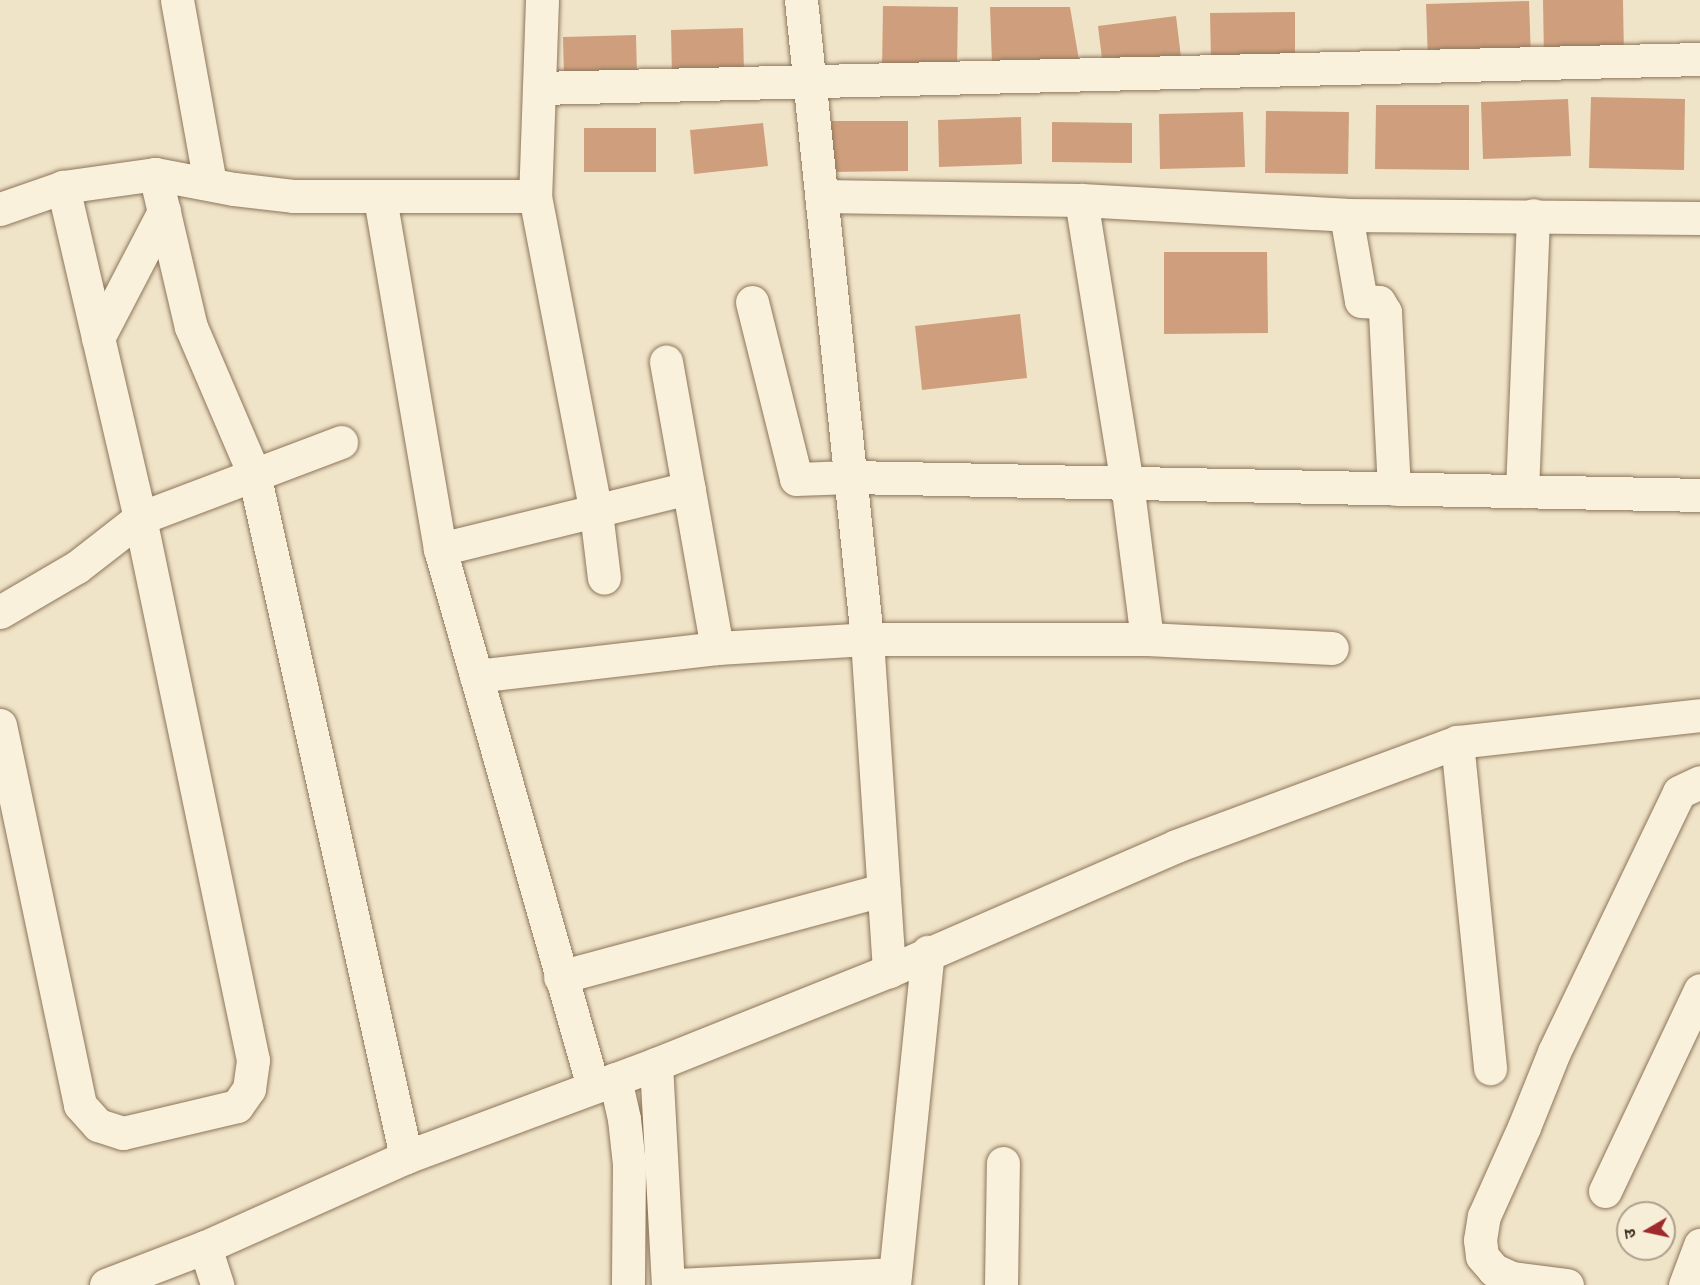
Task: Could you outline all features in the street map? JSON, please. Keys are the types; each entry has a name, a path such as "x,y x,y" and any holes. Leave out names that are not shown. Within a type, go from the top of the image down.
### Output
{"street":[{"path":"177,0 222,186"},
{"path":"542,0 535,196 596,512 604,578"},
{"path":"801,0 867,639 889,970"},
{"path":"539,88 1700,59"},
{"path":"155,174 191,327 254,474 406,1157"},
{"path":"0,208 63,187 155,174 293,196 380,198 535,196"},
{"path":"0,725 80,1105 98,1125 123,1133 237,1106 249,1089 253,1060 140,519 63,187"},
{"path":"821,196 1080,200 1346,215 1700,218"},
{"path":"380,198 440,549 560,977 594,1087 624,1119 629,1164 628,1285"},
{"path":"1080,200 1127,483 1147,639"},
{"path":"98,338 164,211"},
{"path":"1346,215 1361,301 1379,302 1385,312 1394,489"},
{"path":"1522,491 1533,215"},
{"path":"752,302 796,479 851,477 1700,495"},
{"path":"666,362 717,648"},
{"path":"0,612 77,567 140,519 341,442"},
{"path":"440,549 689,488"},
{"path":"476,676 717,648 867,639 1147,639 1332,648"},
{"path":"106,1285 205,1247 406,1157 656,1064 889,970 1176,846 1457,742 1700,715"},
{"path":"1457,742 1490,1068"},
{"path":"1471,1285 1484,1216 1524,1127 1554,1052 1678,792 1700,782"},
{"path":"560,977 884,890"},
{"path":"679,1285 895,1280 928,952"},
{"path":"1605,1191 1700,990"},
{"path":"656,1064 668,1285"},
{"path":"1001,1285 1003,1163"},
{"path":"1480,1245 1482,1256 1494,1270 1512,1278 1567,1285"},
{"path":"1685,1285 1700,1245"},
{"path":"205,1247 218,1285"}],"building":[{"path":"1543,0 1623,0 1624,57 1544,59"},
{"path":"1529,1 1531,58 1428,62 1426,4"},
{"path":"883,6 958,7 957,70 882,69"},
{"path":"990,7 1070,7 1080,66 992,64"},
{"path":"1295,12 1295,61 1211,61 1210,13"},
{"path":"1176,16 1181,57 1103,67 1098,26"},
{"path":"743,28 744,74 672,76 671,30"},
{"path":"636,35 637,76 564,78 563,37"},
{"path":"1591,97 1685,99 1684,170 1589,168"},
{"path":"1568,99 1571,156 1483,159 1481,102"},
{"path":"1376,105 1469,105 1469,170 1375,169"},
{"path":"1266,111 1349,112 1348,174 1265,173"},
{"path":"1243,112 1245,167 1160,169 1159,114"},
{"path":"1021,117 1022,164 939,167 938,120"},
{"path":"831,121 908,121 908,171 831,172"},
{"path":"1052,122 1132,123 1132,163 1052,162"},
{"path":"763,123 768,166 694,174 690,130"},
{"path":"584,128 656,128 656,172 584,172"},
{"path":"1164,252 1267,252 1268,333 1164,334"},
{"path":"1020,314 1027,378 922,390 915,326"}]}
